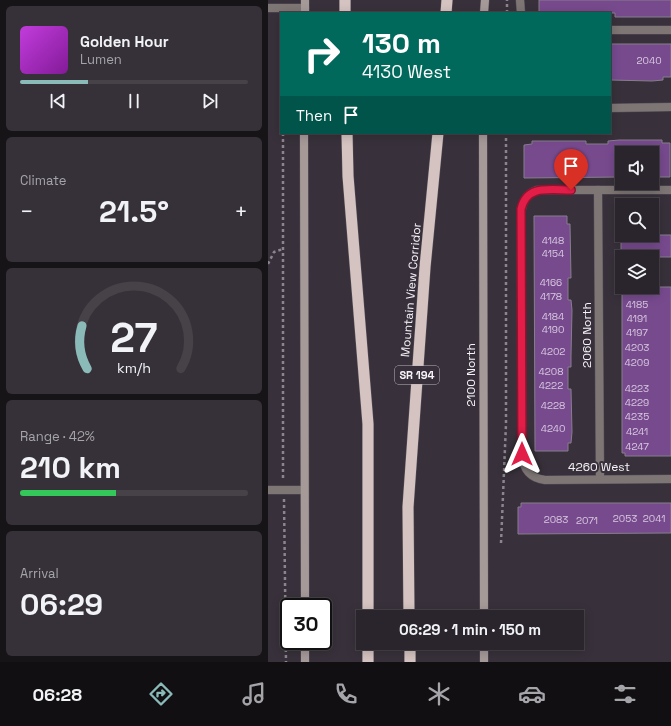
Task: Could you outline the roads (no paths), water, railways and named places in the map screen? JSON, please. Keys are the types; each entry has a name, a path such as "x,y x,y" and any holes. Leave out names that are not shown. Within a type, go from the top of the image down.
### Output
{"highway":[{"path":"344,0 345,12"},
{"path":"446,12 447,0"},
{"path":"347,134 348,183 368,424 368,610"},
{"name":"Mountain View Corridor","path":"409,610 408,507 425,267 438,134"},
{"path":"368,650 368,662"},
{"path":"410,650 410,662"}],"main road":[{"path":"484,12 485,0"},
{"path":"304,134 305,598"},
{"name":"2100 North","path":"482,134 484,610"},
{"path":"305,650 305,662"},
{"path":"484,650 484,662"}],"street":[{"path":"520,0 521,12"},
{"path":"268,8 305,7"},
{"path":"611,30 671,30"},
{"path":"611,108 671,107"},
{"name":"4260 West","path":"598,190 543,190 532,192 527,195 521,209 522,454 524,468 528,473 539,479 671,479"},
{"path":"598,190 671,190"},
{"name":"2060 North","path":"598,190 600,479"},
{"path":"268,490 304,490"}]}
